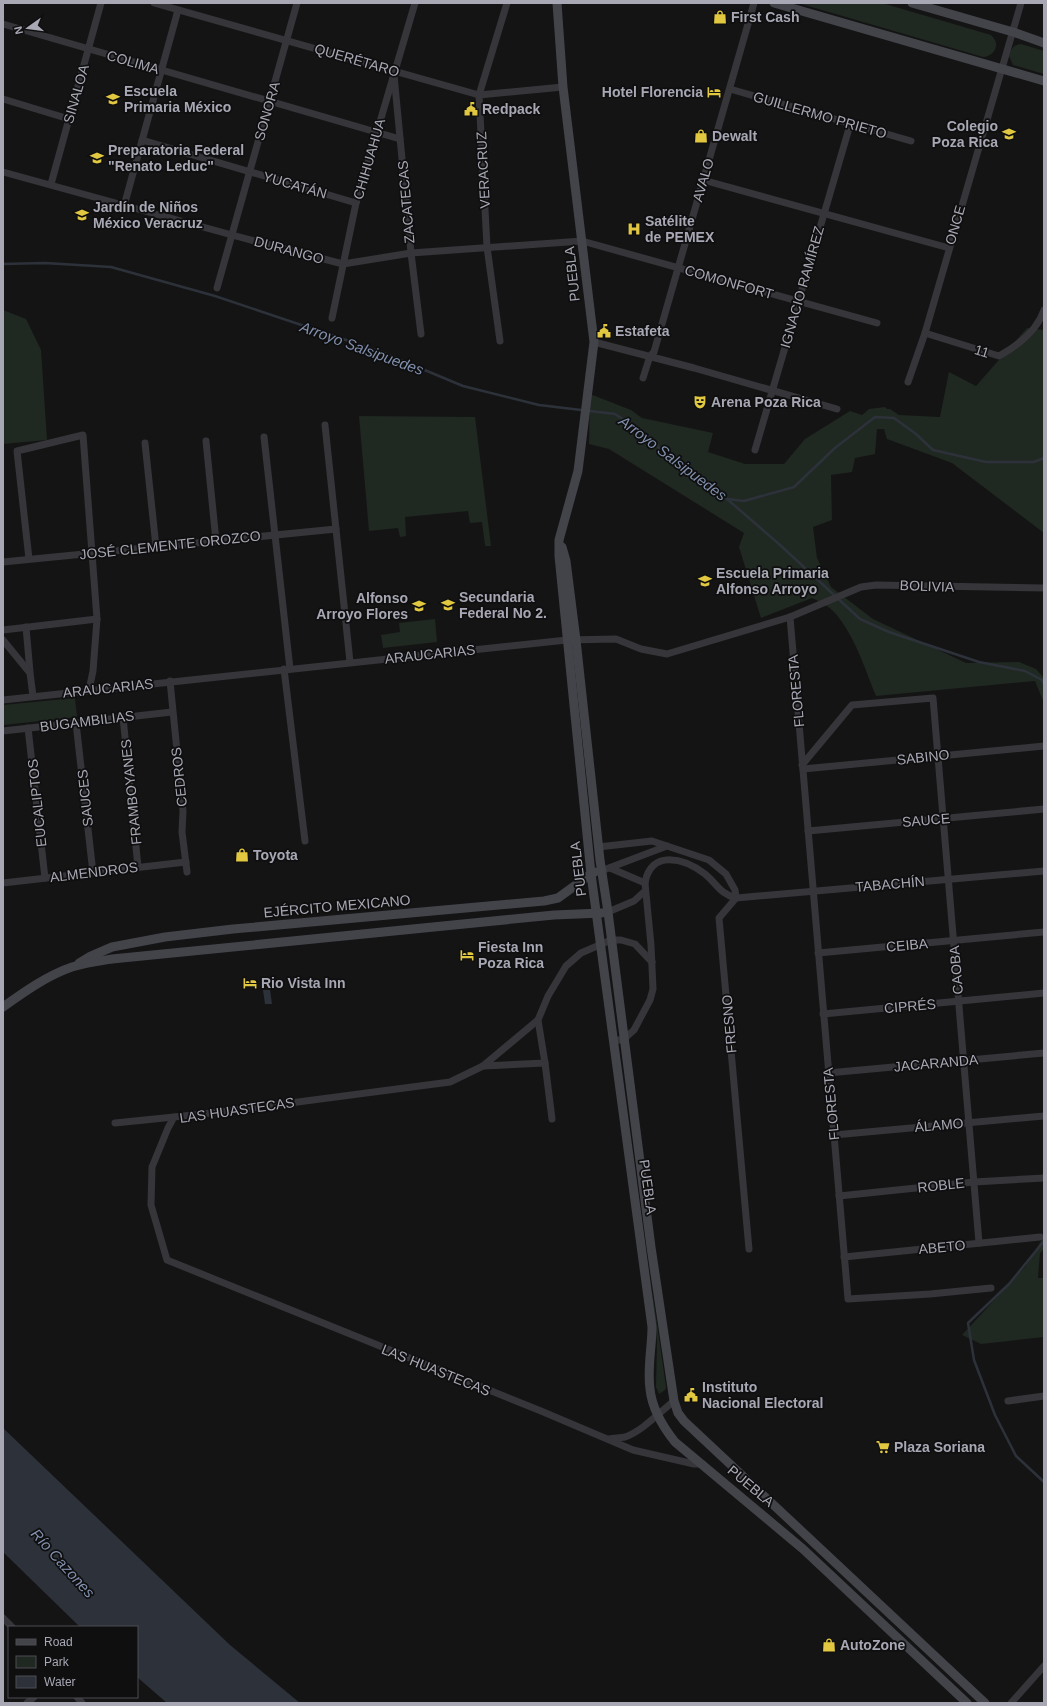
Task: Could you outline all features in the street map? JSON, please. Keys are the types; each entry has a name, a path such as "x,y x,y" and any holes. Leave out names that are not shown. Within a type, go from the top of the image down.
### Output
{"main road":[{"name":"PUEBLA","path":"557,3 563,87 594,342 578,471 559,540 559,556 572,640 601,871 608,912 670,1386 678,1413 684,1421 985,1703"},
{"path":"774,3 1044,81"},
{"path":"912,3 1012,32 1044,43"},
{"name":"PUEBLA","path":"572,640 591,874 602,945 652,1327 650,1390 657,1414 664,1429 675,1442 803,1549 967,1703"},
{"name":"EJÉRCITO MEXICANO","path":"73,967 89,957 112,947 165,937 233,929 544,901 558,898 591,874 601,871"},
{"path":"554,915 558,898"},
{"name":"EJÉRCITO MEXICANO","path":"3,1007 22,993 62,971 73,967 112,959 554,915 608,912"},
{"path":"344,919 346,936"},
{"path":"165,937 168,954"}],"street":[{"name":"SINALOA","path":"50,184 101,3"},
{"name":"QUERÉTARO","path":"154,3 479,95 563,87"},
{"name":"SONORA","path":"217,288 298,3"},
{"name":"CHIHUAHUA","path":"332,318 356,203 415,3"},
{"name":"VERACRUZ","path":"500,341 487,247 479,95 508,3"},
{"name":"AVALO","path":"643,378 650,356 654,352 754,3"},
{"name":"ONCE","path":"908,382 925,332 1021,3"},
{"path":"124,206 178,10"},
{"name":"COLIMA","path":"3,24 400,139"},
{"name":"ZACATECAS","path":"394,71 411,254 421,334"},
{"name":"GUILLERMO PRIETO","path":"730,89 850,125 911,141"},
{"path":"3,99 69,119"},
{"name":"IGNACIO RAMÍREZ","path":"755,450 850,125"},
{"name":"YUCATÁN","path":"142,140 356,203"},
{"name":"DURANGO","path":"3,172 124,206 343,264 411,254 487,247 582,241"},
{"path":"703,180 949,248"},
{"name":"COMONFORT","path":"582,241 877,323"},
{"name":"11","path":"925,332 999,356 1018,344 1041,320 1044,310"},
{"path":"594,342 650,356 836,409"},
{"path":"326,425 350,662"},
{"path":"29,559 17,451 83,435 97,620 93,671 89,690"},
{"path":"264,437 305,841"},
{"path":"206,441 216,541"},
{"path":"145,443 156,547"},
{"name":"JOSÉ CLEMENTE OROZCO","path":"3,562 336,529"},
{"name":"BOLIVIA","path":"790,617 852,590 876,585 999,589 1044,588"},
{"name":"ARAUCARIAS","path":"3,700 350,662 572,640 616,639 640,649 667,654 790,617"},
{"name":"FLORESTA","path":"790,617 848,1299 930,1294 991,1288"},
{"path":"3,630 97,620"},
{"path":"26,627 33,696"},
{"path":"3,640 30,673"},
{"name":"CEDROS","path":"170,681 183,811 182,832 187,872"},
{"name":"FLORESTA","path":"802,767 852,705 933,698"},
{"name":"CAOBA","path":"933,698 980,1243"},
{"name":"BUGAMBILIAS","path":"3,731 172,712"},
{"name":"FRAMBOYANES","path":"123,717 138,867"},
{"name":"SAUCES","path":"76,723 93,872"},
{"name":"EUCALIPTOS","path":"28,728 45,878"},
{"name":"SABINO","path":"802,767 1044,746"},
{"name":"SAUCE","path":"808,831 1044,808"},
{"path":"598,847 652,841 710,860 726,874 735,890 736,898 727,896 706,875 695,867 668,860 660,861 652,865 647,874 645,891 652,962 653,989 650,1000 634,1030 624,1039 614,1042"},
{"path":"601,871 667,846"},
{"name":"ALMENDROS","path":"3,883 186,862"},
{"path":"610,868 645,883"},
{"name":"TABACHÍN","path":"736,898 948,878 1044,871"},
{"path":"608,912 634,901 645,891"},
{"name":"FRESNO","path":"736,898 719,918 749,1248"},
{"name":"CEIBA","path":"818,953 1044,932"},
{"path":"611,940 621,940 635,944 652,962"},
{"name":"LAS HUASTECAS","path":"611,940 581,953 566,966 548,996 538,1020 482,1066 450,1082 174,1117 152,1167 151,1205 167,1260 541,1411 633,1450 694,1464 703,1464"},
{"name":"CIPRÉS","path":"823,1014 1044,993"},
{"path":"538,1020 552,1119"},
{"name":"JACARANDA","path":"828,1073 1044,1053"},
{"path":"482,1066 545,1063"},
{"name":"ÁLAMO","path":"834,1134 1044,1116"},
{"path":"114,1123 174,1117"},
{"name":"ROBLE","path":"839,1196 974,1182 1044,1178"},
{"name":"ABETO","path":"844,1257 1040,1237"},
{"path":"1008,1401 1044,1396"},
{"name":"LAS HUASTECAS","path":"609,1439 626,1437 642,1428 674,1401"},
{"path":"3,1618 11,1626"},
{"path":"1011,1703 1044,1666"}],"green space":[{"path":"798,3 882,3 991,35 996,42 996,46 991,54 983,57"},
{"path":"1021,44 1044,51 1044,74 1013,65 1009,56 1014,46"},
{"path":"3,310 26,319 41,350 47,440 3,444"},
{"path":"1027,328 1044,330 1044,533 952,463 887,439 884,429 877,429 875,454 855,458 852,472 831,475 832,520 813,527 817,558 831,587 873,619 966,663 1019,662 1036,669 1044,678 1044,703 1035,681 876,696 854,642 842,622 833,611 824,604 812,598 761,618 739,547 744,533 609,449 589,444 590,394 631,410 642,418 713,433 708,452 745,464 784,464 805,439 850,411 862,415 869,409 885,407 899,415 940,417 949,372 976,386"},
{"path":"359,416 475,417 491,546 485,545 482,522 470,523 468,511 405,517 406,536 400,537 398,528 369,531"},
{"path":"435,619 437,642 383,648 381,635 400,632 399,623"},
{"path":"75,698 77,717 3,725 3,705"},
{"path":"1044,1236 1044,1249 1040,1253 1038,1278 1044,1278 1044,1337 981,1344 962,1335 1025,1267"},
{"path":"652,1289 666,1387 665,1390 659,1394 656,1387 657,1342"}],"water":[{"path":"263,990 270,990 272,1004 265,1004"},
{"name":"Río Cazones","path":"3,1428 230,1645 300,1703 167,1703 138,1678 138,1626 79,1626 3,1552"}],"waterway":[{"name":"Arroyo Salsipuedes","path":"3,264 45,263 111,267 215,296 379,351 463,386 539,405 615,414 645,434 671,460 727,499 779,544 860,619 889,632 979,662 1025,671 1042,680 1044,684"},
{"path":"727,499 744,501 794,487 835,448 875,417 894,418 916,434 933,450 986,462 1034,462 1044,458"},
{"name":"Arroyo Salsipuedes","path":"1044,1241 1009,1284 968,1323 974,1360 995,1415 1016,1456 1044,1482"}],"place":[{"name":"First Cash","path":"720,17"},
{"name":"Hotel Florencia","path":"714,92"},
{"name":"Escuela Primaria México","path":"113,99"},
{"name":"Redpack","path":"471,109"},
{"name":"Colegio Poza Rica","path":"1009,134"},
{"name":"Dewalt","path":"701,136"},
{"name":"Preparatoria Federal \"Renato Leduc\"","path":"97,158"},
{"name":"Jardín de Niños México Veracruz","path":"82,215"},
{"name":"Satélite de PEMEX","path":"634,229"},
{"name":"Estafeta","path":"604,331"},
{"name":"Arena Poza Rica","path":"700,402"},
{"name":"Escuela Primaria Alfonso Arroyo","path":"705,581"},
{"name":"Secundaria Federal No 2.","path":"448,605"},
{"name":"Alfonso Arroyo Flores","path":"419,606"},
{"name":"Toyota","path":"242,855"},
{"name":"Fiesta Inn Poza Rica","path":"467,955"},
{"name":"Rio Vista Inn","path":"250,983"},
{"name":"Instituto Nacional Electoral","path":"691,1395"},
{"name":"Plaza Soriana","path":"883,1447"},
{"name":"AutoZone","path":"829,1645"}]}
